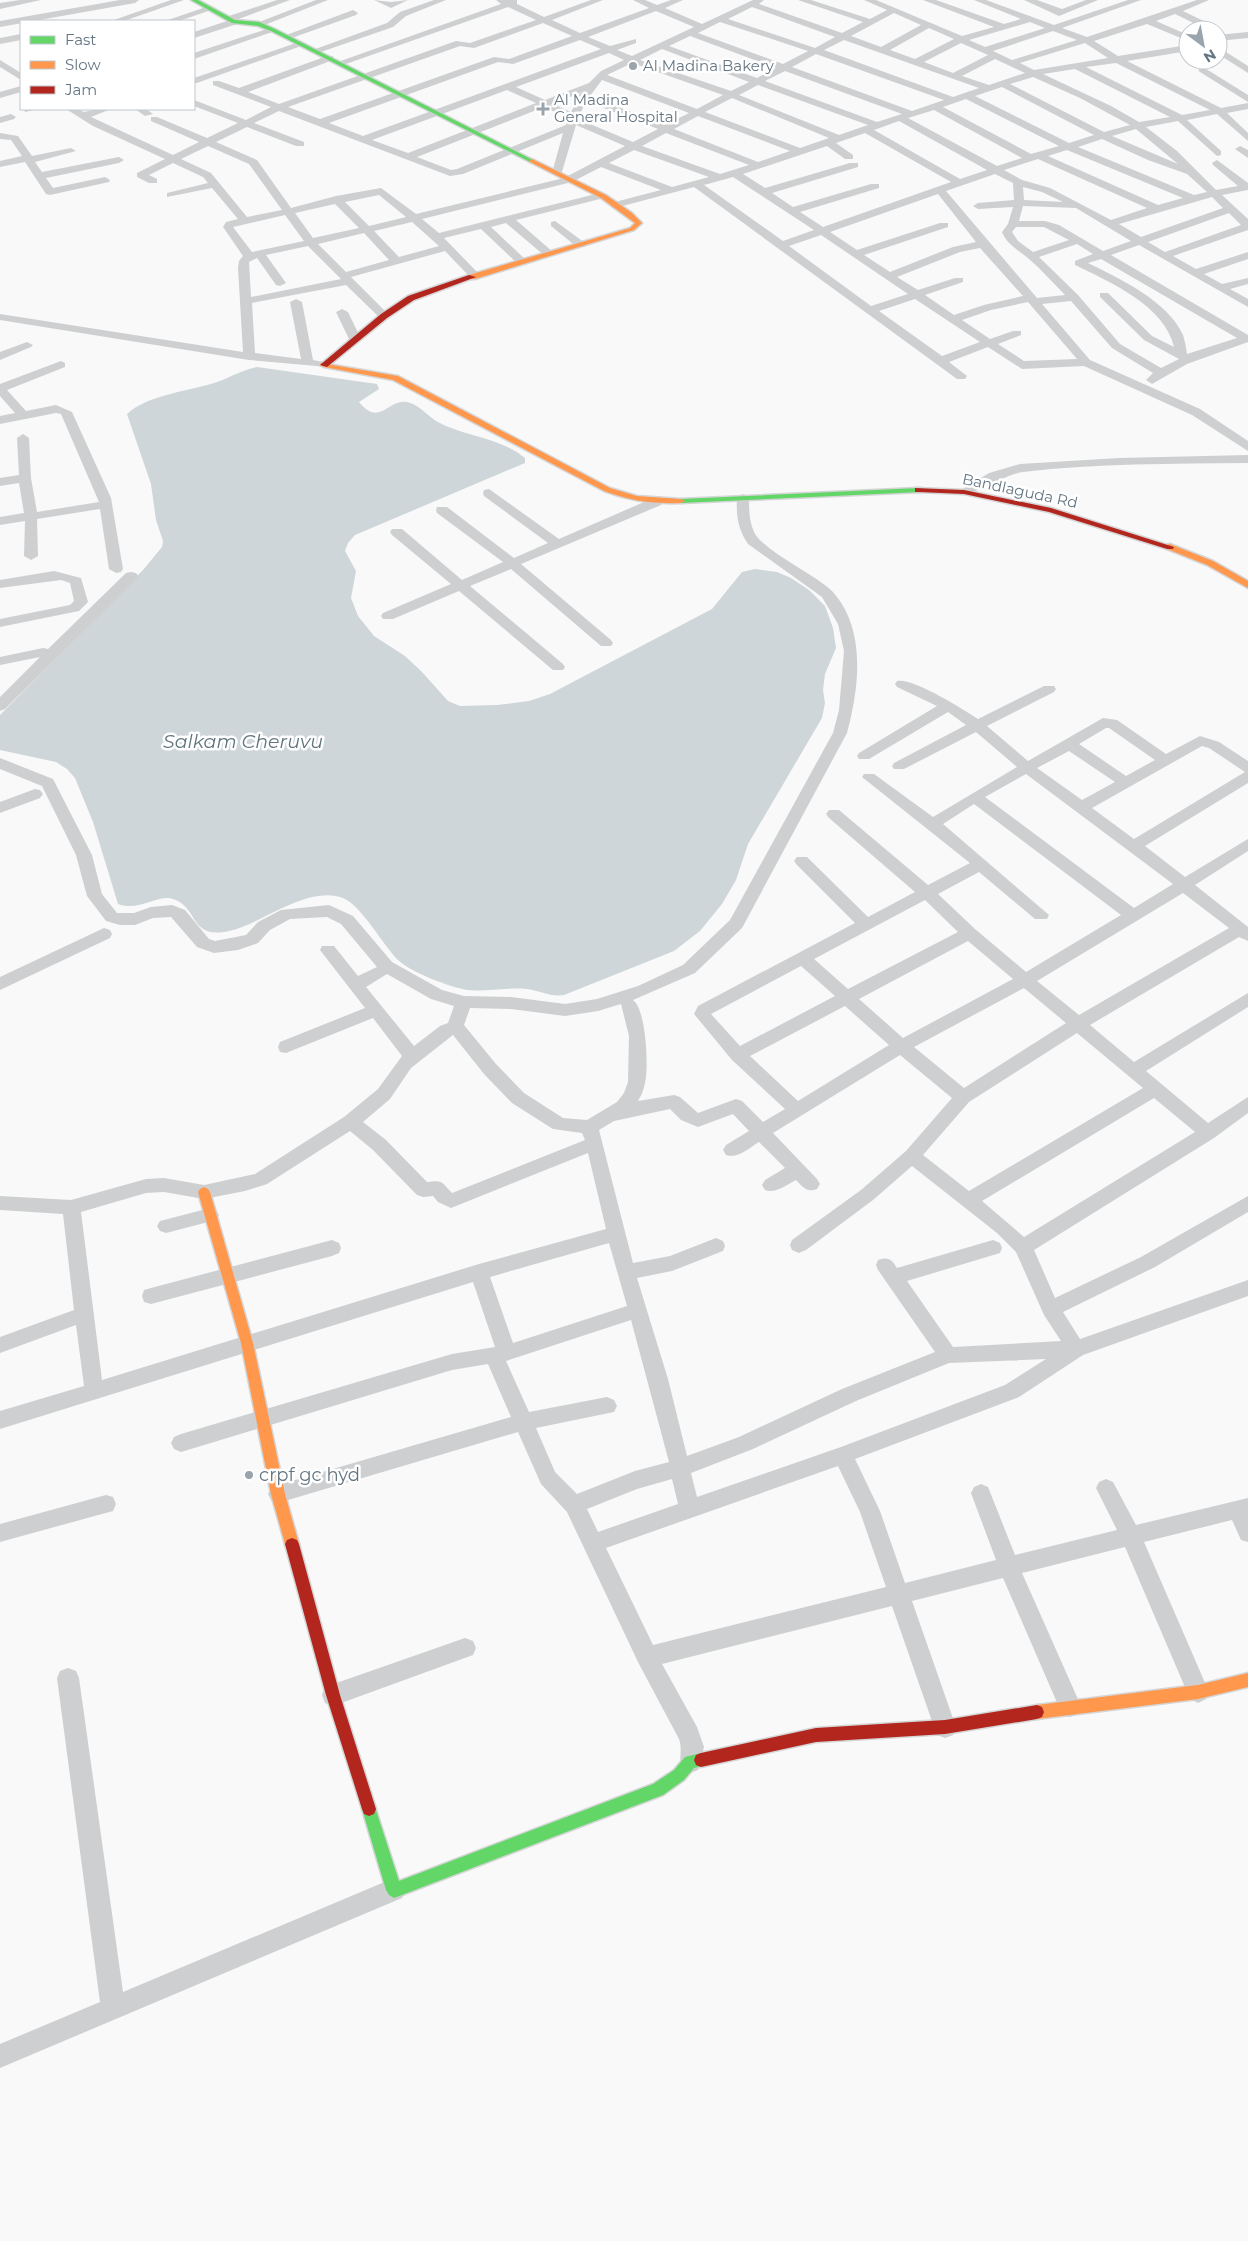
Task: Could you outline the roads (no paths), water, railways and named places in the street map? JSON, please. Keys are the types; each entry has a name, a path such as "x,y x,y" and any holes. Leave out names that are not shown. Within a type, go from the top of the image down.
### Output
{"street":[{"path":"0,6 38,0"},
{"path":"18,2 31,20 111,2 135,0"},
{"path":"111,2 120,20 180,0"},
{"path":"195,35 286,0"},
{"path":"259,24 324,0"},
{"path":"378,0 390,5 404,0"},
{"path":"405,24 403,14 442,0"},
{"path":"238,92 431,31 504,2 519,0"},
{"path":"471,46 599,0"},
{"path":"637,0 702,27"},
{"path":"510,62 679,0"},
{"path":"802,0 871,22"},
{"path":"868,0 918,19 986,50 1139,125 1183,162 1191,172 1248,226 1166,256"},
{"path":"928,0 1003,27"},
{"path":"918,19 962,0"},
{"path":"978,0 1087,40 1116,59 1170,84 1218,110 1248,138"},
{"path":"1028,0 1062,12"},
{"path":"1011,63 1148,21 1205,0"},
{"path":"916,62 962,39 1062,12 1088,1"},
{"path":"504,2 632,60 732,95 832,140 852,161 763,192"},
{"path":"557,173 572,121 582,96 600,76 756,2 988,88"},
{"path":"986,50 1054,27 1140,2 1187,20"},
{"path":"0,317 249,356 324,365 384,316 411,298 475,276 581,245 638,225 635,218 615,205 557,173 398,94 315,50 259,24 232,20 205,3 172,20"},
{"path":"249,356 244,261 254,255 366,230 411,217 568,180 894,10"},
{"path":"72,12 77,20"},
{"path":"286,37 353,13"},
{"path":"720,19 953,100"},
{"path":"0,24 20,21"},
{"path":"1148,21 1178,34"},
{"path":"315,50 405,24 431,31 471,46 497,59 510,62 535,77 570,93"},
{"path":"883,50 929,24"},
{"path":"195,56 272,30"},
{"path":"690,33 786,66 912,114"},
{"path":"1228,35 1246,37"},
{"path":"0,41 20,37"},
{"path":"364,139 633,41"},
{"path":"153,181 140,175 279,107 459,43"},
{"path":"195,81 302,44"},
{"path":"661,46 876,125"},
{"path":"615,205 760,166 876,125 1034,74 1178,50"},
{"path":"954,76 996,55"},
{"path":"1228,57 1248,70"},
{"path":"319,123 497,59"},
{"path":"0,63 20,76"},
{"path":"1078,67 1179,117 1247,187"},
{"path":"1203,70 1248,99"},
{"path":"600,76 802,152"},
{"path":"216,83 453,173 512,150 572,121"},
{"path":"1002,84 1103,136 1191,172"},
{"path":"506,86 543,103 572,121 633,146 719,177"},
{"path":"408,157 471,130 589,86"},
{"path":"0,95 20,89"},
{"path":"582,96 760,166"},
{"path":"967,96 1069,147 1134,172 1192,198"},
{"path":"195,103 300,144"},
{"path":"935,106 1035,157 1156,208"},
{"path":"780,246 1035,157 1139,125 1248,106"},
{"path":"73,110 207,175 244,220"},
{"path":"83,116 103,110"},
{"path":"147,114 253,162 310,242 384,316"},
{"path":"0,120 11,117"},
{"path":"900,118 1018,182 1059,196 1081,207 1248,304"},
{"path":"865,129 960,183"},
{"path":"0,136 12,135 16,138 50,192 105,180"},
{"path":"1130,148 1156,139"},
{"path":"0,164 71,151"},
{"path":"39,176 119,160"},
{"path":"601,163 669,189"},
{"path":"735,173 820,232 1022,365 1086,362"},
{"path":"1018,182 1019,203 1013,224 1007,232 1011,241 1032,256 1074,297 1116,346 1162,373"},
{"path":"695,183 961,376"},
{"path":"171,194 214,184"},
{"path":"791,211 874,186"},
{"path":"1109,224 1156,208 1214,192 1247,187"},
{"path":"940,190 983,244 1086,362 1196,412 1248,447"},
{"path":"280,282 227,226 286,210 381,191 437,237 475,276"},
{"path":"437,237 600,196"},
{"path":"336,199 397,261"},
{"path":"978,206 1019,203 1081,207"},
{"path":"1185,358 1177,335 1166,318 1121,283 1079,263 1229,208"},
{"path":"508,219 549,254"},
{"path":"554,224 581,245"},
{"path":"1013,224 1050,225 1247,338"},
{"path":"483,225 522,262"},
{"path":"855,254 944,225"},
{"path":"1032,256 1079,240"},
{"path":"889,276 957,249 983,244"},
{"path":"247,301 345,278 447,247"},
{"path":"1196,273 1248,255"},
{"path":"870,310 959,280"},
{"path":"1221,288 1248,281"},
{"path":"1104,295 1148,338 1185,358"},
{"path":"953,319 995,305 1074,297"},
{"path":"296,302 307,362"},
{"path":"342,312 355,339"},
{"path":"0,325 15,320"},
{"path":"940,361 1017,333"},
{"path":"1155,392 1152,379 1185,358 1247,338"},
{"path":"0,356 27,345"},
{"path":"22,414 0,389 61,365"},
{"name":"Bandlaguda Rd","path":"324,365 395,378 610,492 626,498 656,502 919,490 964,492 1051,510 1160,543 1210,563 1248,585"},
{"path":"0,420 22,414 56,409 66,412 102,491 116,569"},
{"path":"23,438 25,478 31,517 31,556"},
{"path":"964,492 993,476 1020,468 1119,462 1248,458"},
{"path":"0,482 25,478"},
{"path":"489,493 558,544"},
{"path":"0,763 48,783 84,854 95,896 112,917 120,919 135,918 151,913 172,911 179,914 203,943 214,947 238,944 252,939 264,926 287,914 329,911 347,920 386,966 437,995 464,1002 511,1003 565,1010 598,1005 658,984 689,969 736,924 800,800 840,733 846,710 851,651 845,624 827,594 753,541 743,524 743,498"},
{"path":"388,616 656,502"},
{"path":"0,521 104,505"},
{"path":"442,510 512,563 606,643"},
{"path":"397,532 459,586 558,667"},
{"path":"0,584 64,576 76,581 80,602 74,608 0,622"},
{"path":"0,706 19,684 131,576"},
{"path":"0,661 43,652"},
{"path":"799,1245 867,1195 912,1156 963,1097 1079,1023 1244,932 1134,846 1026,767 977,725 948,706 902,684"},
{"path":"899,766 1049,689"},
{"path":"864,756 948,706"},
{"path":"933,824 974,797 1103,723 1112,723 1165,760"},
{"path":"1080,808 1124,781 1200,741 1214,745 1248,768"},
{"path":"1069,744 1124,781"},
{"path":"869,776 933,824 1041,915"},
{"path":"1134,846 1248,776"},
{"path":"0,808 35,794"},
{"path":"974,797 1132,915"},
{"path":"834,814 927,893 969,933 1079,1023 1208,1133"},
{"path":"732,1150 901,1046 1026,980 1184,885 1248,844"},
{"path":"802,861 867,925"},
{"path":"798,1111 738,1055 703,1017 702,1012 981,864"},
{"path":"738,1055 969,933"},
{"path":"0,984 104,934"},
{"path":"328,950 413,1057"},
{"path":"804,958 901,1046 963,1097"},
{"path":"356,985 380,972"},
{"path":"1134,1070 1248,999"},
{"path":"455,1028 464,1002"},
{"path":"350,1122 393,1156 423,1190 438,1188 444,1197 451,1201 592,1135 632,1096 637,1082 637,1036 629,1005"},
{"path":"286,1047 376,1010"},
{"path":"0,1203 71,1207 146,1186 164,1185 204,1192 261,1179 375,1104 394,1082 405,1063 446,1030 455,1028 462,1032 490,1069 518,1098 559,1124 592,1135"},
{"path":"968,1201 1155,1089"},
{"path":"610,1116 641,1107 674,1102 680,1110 692,1119 698,1120 736,1106 812,1184"},
{"path":"1023,1247 1245,1109"},
{"path":"592,1135 616,1234 666,1402 690,1509"},
{"path":"912,1156 1003,1228 1023,1247 1051,1309 1076,1349"},
{"path":"771,1185 797,1170"},
{"path":"204,1192 246,1343 278,1494 333,1695 394,1890"},
{"path":"1051,1309 1148,1262 1248,1203"},
{"path":"71,1207 94,1390"},
{"path":"166,1226 210,1215"},
{"path":"0,1420 479,1272 616,1234"},
{"path":"627,1272 672,1263 716,1246"},
{"path":"151,1296 227,1278 332,1248"},
{"path":"948,1355 889,1271 993,1248"},
{"path":"0,2056 394,1890 658,1790 679,1775 690,1762 693,1747 690,1735 647,1657 574,1505 548,1478 524,1422 500,1354 479,1272"},
{"path":"593,1543 843,1455 1012,1391 1076,1349 1248,1288"},
{"path":"181,1443 452,1362 500,1354 638,1310"},
{"path":"0,1345 85,1314"},
{"path":"574,1505 635,1480 680,1468 746,1443 849,1395 948,1355 1076,1349"},
{"path":"278,1494 524,1422 607,1406"},
{"path":"843,1455 870,1511 946,1727"},
{"path":"1106,1488 1131,1536 1198,1692"},
{"path":"981,1493 1009,1567 1070,1706"},
{"path":"0,1533 106,1504"},
{"path":"647,1657 1242,1509 1248,1533"},
{"path":"333,1695 465,1648"},
{"path":"68,1678 114,2008"},
{"path":"690,1762 816,1735 946,1727 1070,1706 1198,1692 1248,1680"}],"water":[{"name":"Salkam Cheruvu","path":"257,367 377,384 379,389 359,402 366,409 378,412 400,402 411,403 436,421 458,431 493,441 525,458 525,463 355,535 348,543 345,551 356,571 351,598 358,616 374,636 405,656 448,701 460,706 497,705 529,701 550,694 712,609 742,572 755,569 777,572 791,578 809,590 825,606 833,628 836,648 825,674 823,690 825,703 822,718 748,844 736,880 722,904 700,931 674,951 564,995 550,995 527,989 467,990 451,986 411,969 398,960 350,902 343,898 329,895 300,901 229,931 216,933 207,931 201,927 181,903 173,899 161,899 133,906 118,904 93,822 75,778 67,769 56,762 0,750 0,715 143,570 162,547 163,541 156,520 151,484 127,414 136,407 159,397 220,381 242,371"}],"place":[{"name":"Al Madina Bakery","path":"633,66"},
{"name":"Al Madina General Hospital","path":"543,109"},
{"name":"crpf gc hyd","path":"249,1475"}]}
